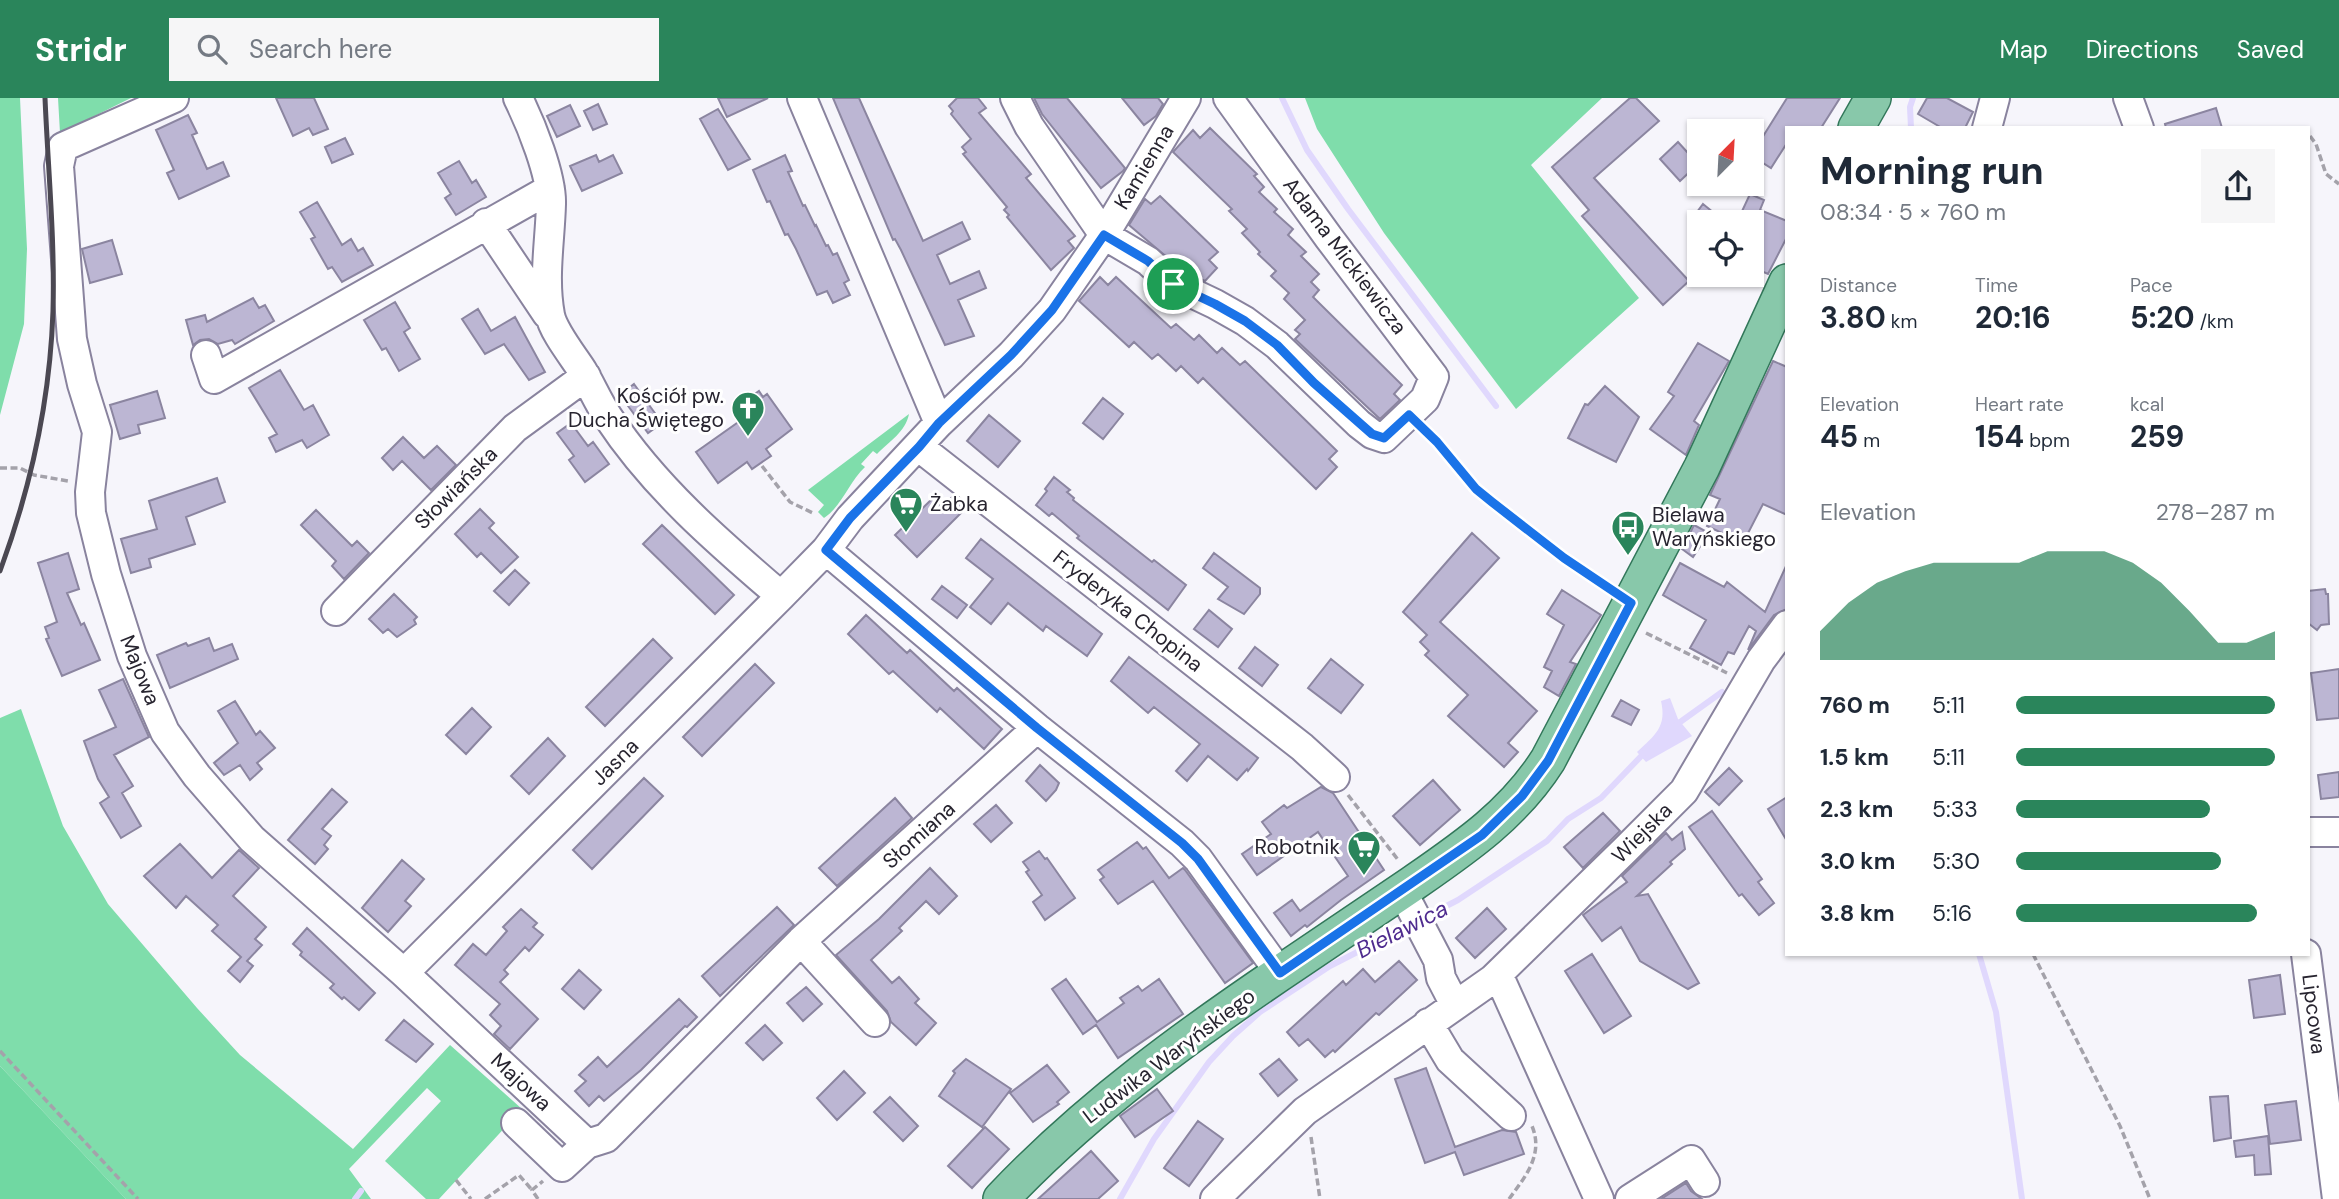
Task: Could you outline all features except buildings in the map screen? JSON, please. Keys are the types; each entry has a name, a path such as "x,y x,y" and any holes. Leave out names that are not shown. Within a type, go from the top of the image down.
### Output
{"main road":[{"path":"1857,126 1873,98"},
{"name":"Ludwika Waryńskiego","path":"1001,1199 1074,1128 1191,1034 1280,973 1413,905 1522,796 1548,761 1627,612 1721,429 1785,286"}],"street":[{"name":"Majowa","path":"174,98 63,147 59,166 72,338 82,384 97,432 91,513 106,574 132,656 165,732 197,776 252,839 404,973 586,1144"},
{"path":"518,98 528,118 550,189 545,272 550,319"},
{"path":"802,98 939,423"},
{"path":"1015,98 1029,126 1104,235 1148,261 1173,284 1245,321 1277,345 1314,383 1372,434 1384,438 1409,415"},
{"name":"Kamienna","path":"826,550 850,518 939,423 1011,355 1052,310 1104,235 1186,98"},
{"name":"Adama Mickiewicza","path":"1228,98 1329,239 1434,377 1425,399 1409,415"},
{"path":"1988,126 1995,98"},
{"path":"2127,98 2138,126"},
{"path":"206,355 214,379 550,189"},
{"path":"486,223 586,376 608,417 675,500 724,548 781,596"},
{"name":"Słowiańska","path":"336,611 515,428 586,376"},
{"name":"Fryderyka Chopina","path":"919,447 1302,747 1335,777"},
{"path":"826,550 1037,728 1118,790 1198,859 1280,973"},
{"name":"Jasna","path":"404,973 826,550"},
{"name":"Wiejska","path":"1216,1199 1305,1111 1498,974 1684,791 1747,683 1785,628"},
{"name":"Słomiana","path":"516,1123 562,1167 586,1144 606,1138 801,941 1037,728"},
{"path":"2310,832 2339,832"},
{"path":"1413,905 1438,960 1441,978 1455,1005"},
{"path":"801,941 875,1022"},
{"name":"Lipcowa","path":"2306,956 2337,1199"},
{"path":"1498,974 1599,1199"},
{"path":"1428,1023 1450,1060 1511,1116"},
{"path":"1630,1199 1691,1160 1705,1182"}],"path":[{"path":"2310,136 2316,144 2326,174 2339,184"},
{"path":"1409,415 1437,442 1476,489 1627,612 1747,683"},
{"path":"762,466 790,502 815,514"},
{"path":"0,468 22,468 33,475 91,485"},
{"path":"802,515 804,509"},
{"path":"1335,777 1413,905"},
{"path":"2034,956 2120,1126 2150,1199"},
{"path":"0,1051 138,1199"},
{"path":"1305,1111 1320,1199"},
{"path":"1509,1199 1531,1169 1538,1139 1531,1123 1511,1116"},
{"path":"485,1199 519,1175 532,1190"},
{"path":"456,1180 471,1199"}],"green space":[{"path":"0,98 20,98 27,249 24,324 0,415"},
{"path":"58,98 131,98 60,133"},
{"path":"1305,98 1602,98 1531,165 1639,298 1516,409 1384,233 1317,129"},
{"path":"909,414 896,436 877,454 873,451 861,464 865,467 836,507 824,518 818,512 824,505 808,490"},
{"path":"21,709 63,826 108,904 240,1055 353,1149 450,1045 522,1109 439,1199 426,1199 385,1161 441,1101 427,1088 349,1169 371,1199 126,1199 0,1066 0,718"},
{"path":"0,1066 126,1199 0,1199"}],"shaded area":[{"path":"1670,698 1678,719 1692,736 1646,762 1637,752 1658,730 1662,718 1661,701"}],"waterway":[{"path":"1282,98 1307,150 1496,406"},
{"name":"Bielawica","path":"1911,126 1910,107 1913,98"},
{"name":"Bielawica","path":"1676,725 1722,692"},
{"name":"Bielawica","path":"1425,917 1458,900 1547,841 1568,819 1601,798 1647,750"},
{"name":"Bielawica","path":"1120,1199 1154,1139 1209,1062 1233,1036 1260,1012 1330,966 1412,924"},
{"path":"1980,956 1996,1012 2022,1199"},
{"path":"355,1199 361,1191"}],"railway":[{"path":"0,571 30,475 48,377 53,311 53,258 45,98"}],"place":[{"name":"Kościół pw. Ducha Świętego","path":"748,438"},
{"name":"Żabka","path":"906,534"},
{"name":"Bielawa Waryńskiego","path":"1628,557"},
{"name":"Robotnik","path":"1364,877"}],"route":[{"path":"1104,235 1148,261 1173,284 1245,321 1277,345 1314,383 1372,434 1384,438 1409,415 1437,442 1476,489 1523,528 1631,603 1548,761 1510,810 1482,835 1429,873 1280,973 1198,859 1182,843 1037,728 826,550 850,518 888,477 979,383 1011,355 1052,310 1104,235"}]}
